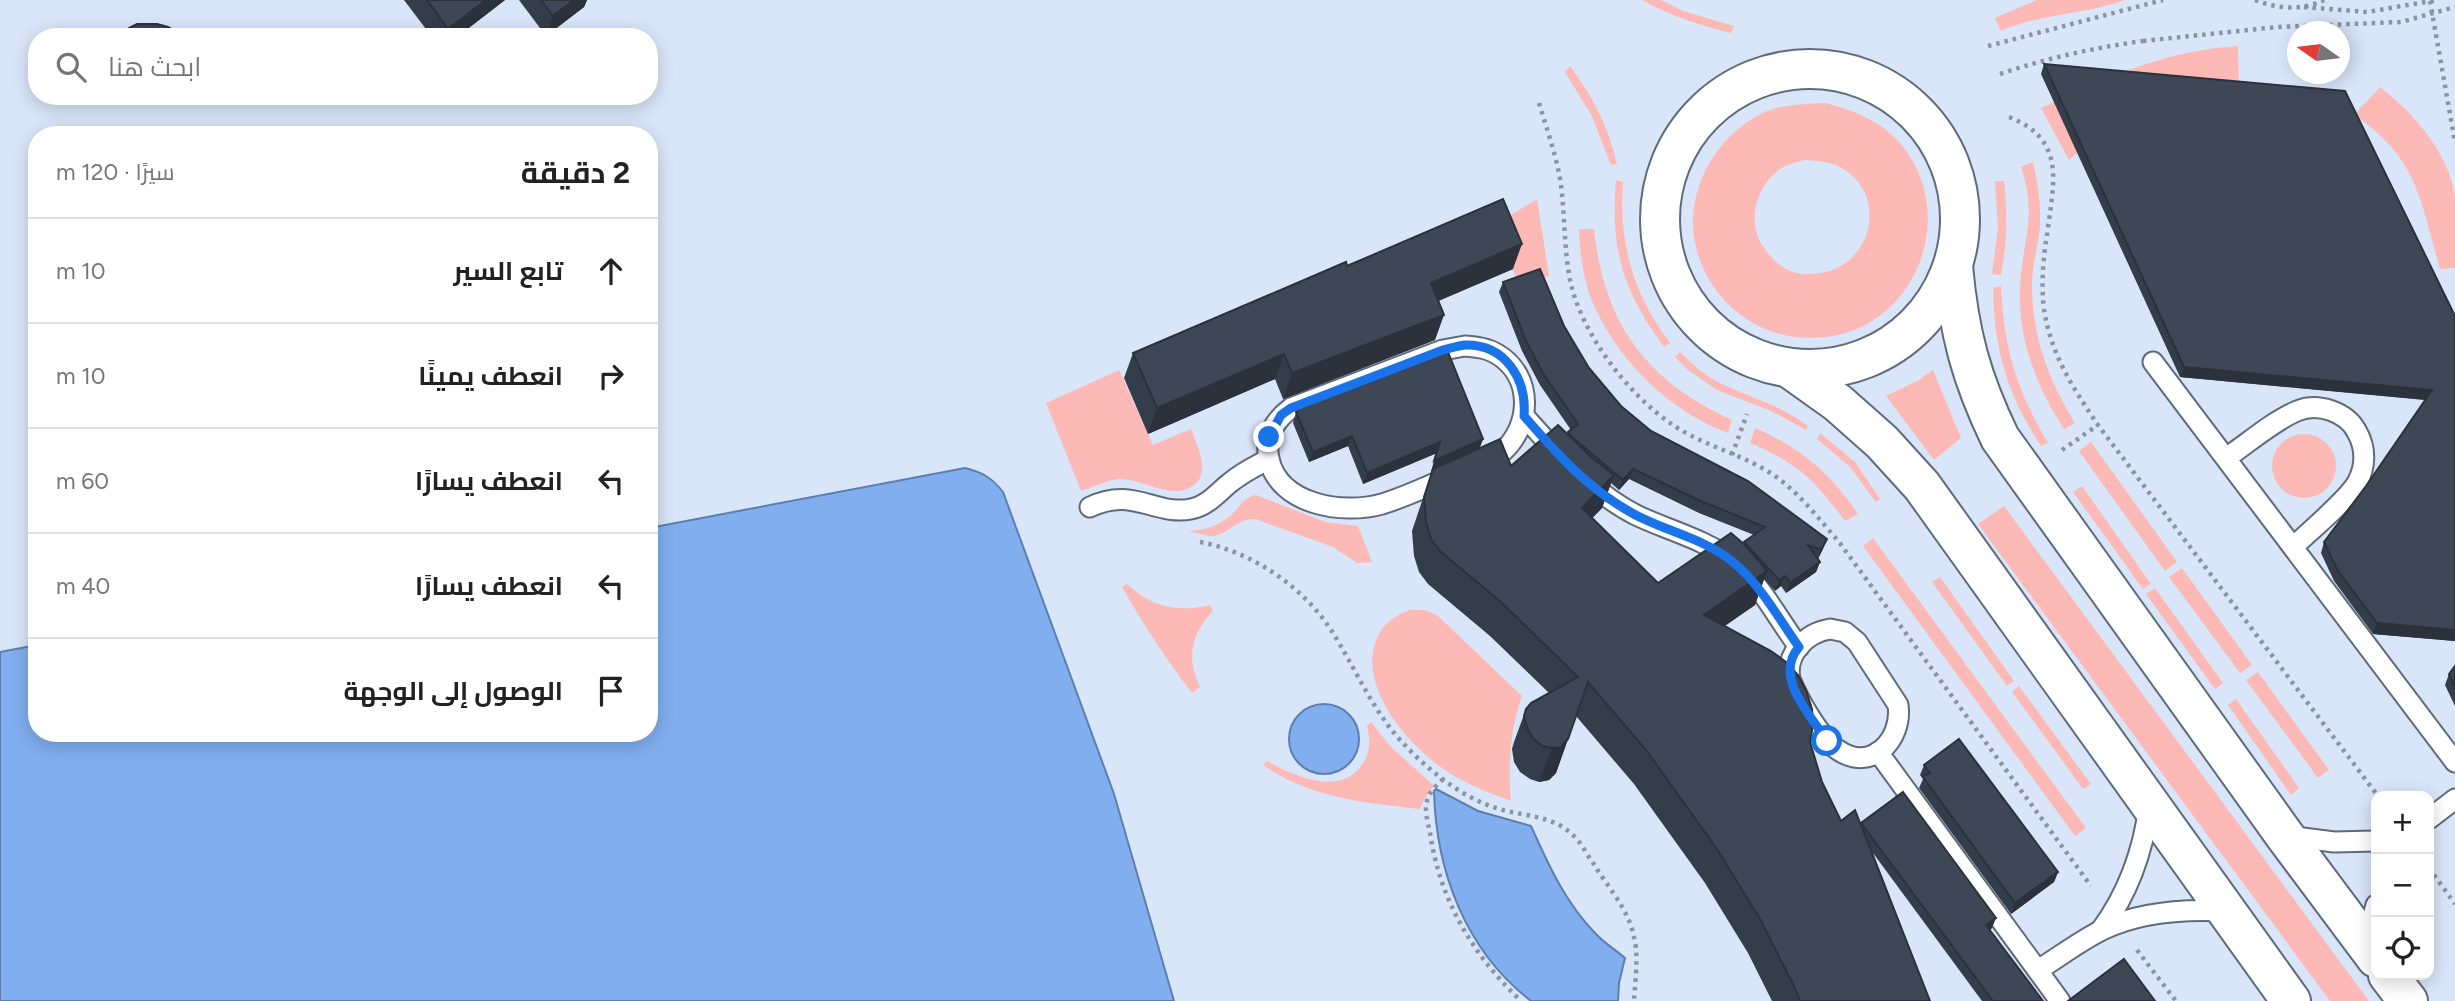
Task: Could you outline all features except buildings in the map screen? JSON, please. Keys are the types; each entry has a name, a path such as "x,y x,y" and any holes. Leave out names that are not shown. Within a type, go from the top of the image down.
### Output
{"street":[{"path":"1800,69 1828,69 1855,75 1883,87 1907,104 1928,125 1944,150 1955,178 1960,208 1959,237 1953,266 1938,298 1916,325 1889,346 1858,362 1824,369 1790,368 1760,361 1732,348 1707,329 1687,305 1671,278 1662,248 1660,217 1664,185 1672,160 1685,135 1703,114 1724,96 1748,82 1773,73 1800,69"},
{"path":"1953,266 1957,312 1966,355 1981,398 2000,439 2285,836 2371,951"},
{"path":"1790,368 1838,403 1882,442 1922,486 2291,1001"},
{"path":"2392,980 2408,1001"}],"lane":[{"path":"1465,345 1491,352 1512,367 1521,382 1526,399 1519,432 1509,447 1501,453 1381,504 1359,508 1336,507 1297,496 1284,487 1269,459 1269,437 1273,426 1281,415 1291,408 1443,350 1465,345"},
{"path":"2153,362 2455,762"},
{"path":"2226,458 2298,410 2329,409 2344,416 2355,427 2365,456 2356,486 2293,547"},
{"path":"1524,416 1578,474 1606,498 1633,514 1716,550 1732,561 1747,574 1799,647"},
{"path":"1090,507 1101,502 1122,499 1184,510 1196,508 1207,503 1250,469 1269,459"},
{"path":"1830,629 1838,629 1853,636 1894,696 1899,714 1896,733 1886,747 1867,756 1846,755 1827,741 1790,679 1789,662 1799,647 1815,634 1830,629"},
{"path":"1878,752 2060,1001"},
{"path":"2434,815 2455,799"},
{"path":"2110,923 2138,862 2146,832 2149,803"},
{"path":"2285,836 2334,842 2371,841"},
{"path":"2038,970 2110,923 2170,912 2224,911"}],"path":[{"path":"1988,46 2163,0"},
{"path":"2255,0 2272,6 2367,12 2437,0"},
{"path":"2304,7 2324,0"},
{"path":"2430,1 2455,142"},
{"path":"2000,74 2046,58 2094,48 2277,27 2400,22 2455,7"},
{"path":"1539,103 1560,183 1570,282 1585,319 1623,381 1672,424 1700,441 1772,474 1796,494 1839,542 2110,923 2176,1001"},
{"path":"2009,117 2034,130 2044,141 2055,174 2043,272 2044,309 2053,345 2068,381 2098,425 2374,791"},
{"path":"1732,456 1747,414"},
{"path":"2062,450 2098,425"},
{"path":"1192,541 1236,553 1264,567 1312,606 1332,631 1374,706 1401,741 1443,779 1469,796 1497,808 1537,816 1557,824 1575,837 1629,920 1636,957 1634,1001"},
{"path":"1443,779 1427,799 1426,810 1433,852 1444,890 1477,954 1521,1001"},
{"path":"2434,875 2455,904"}],"shaded area":[{"path":"1642,0 1661,0 1683,11 1734,26 1731,33 1708,27"},
{"path":"2037,0 2125,0 2031,21 2001,31 1995,18"},
{"path":"2238,46 2239,86 2096,136 2069,160 2041,108 2137,67 2185,53"},
{"path":"1570,66 1599,112 1617,164 1611,165 1592,116 1565,72"},
{"path":"2380,87 2417,121 2445,164 2455,197 2455,268 2440,269 2421,201 2404,164 2392,147 2354,115"},
{"path":"1825,103 1865,117 1883,128 1899,142 1916,168 1926,196 1928,225 1923,254 1911,280 1894,304 1870,322 1842,334 1821,338 1779,334 1738,313 1720,295 1706,275 1693,230 1694,208 1706,168 1718,150 1748,121 1774,109","holes":["1804,160 1836,165 1857,180 1866,196 1870,214 1867,232 1859,249 1846,263 1828,271 1807,274 1792,272 1774,260 1761,243 1755,222 1757,201 1767,182 1783,167"]},
{"path":"2033,162 2040,219 2032,278 2035,323 2050,374 2075,423 2064,429 2037,379 2022,326 2021,271 2029,215 2021,167"},
{"path":"1616,180 1623,182 1623,226 1631,267 1646,305 1670,343 1664,347 1638,307 1622,269 1615,228"},
{"path":"1995,181 2004,181 2006,205 2006,240 2001,275 1992,274 1998,228"},
{"path":"1537,199 1549,276 1519,285 1494,225"},
{"path":"1579,229 1594,229 1599,263 1608,293 1619,320 1634,345 1653,367 1675,386 1732,420 1728,433 1686,412 1666,397 1648,382 1616,345 1593,303 1587,285"},
{"path":"2001,286 2005,329 2014,367 2028,404 2048,443 2041,446 2011,390 2000,352 1993,288"},
{"path":"1680,352 1712,379 1787,413 1808,426 1806,430 1771,411 1717,390 1688,370 1675,357"},
{"path":"1119,370 1153,445 1191,429 1199,450 1202,472 1200,479 1187,489 1169,491 1131,480 1117,479 1081,491 1046,403"},
{"path":"1933,370 1961,438 1934,460 1886,396"},
{"path":"1755,428 1786,444 1813,463 1837,486 1858,514 1845,521 1824,494 1804,475 1781,458 1750,443"},
{"path":"1820,433 1855,462 1880,499 1876,502 1850,467 1817,439"},
{"path":"2304,434 2322,440 2330,448 2336,466 2330,484 2322,492 2304,498 2286,492 2278,484 2272,466 2278,448 2286,440"},
{"path":"2091,442 2177,562 2165,571 2079,451"},
{"path":"2082,486 2151,584 2143,589 2073,492"},
{"path":"1256,495 1325,522 1358,526 1372,562 1357,563 1333,547 1255,519 1242,521 1217,535 1188,531 1221,522 1245,500"},
{"path":"2004,506 2369,1001 2330,1001 1978,524"},
{"path":"1873,538 2086,828 2075,836 1863,546"},
{"path":"2182,568 2252,665 2240,673 2169,577"},
{"path":"1940,577 2014,681 2007,686 1932,582"},
{"path":"1127,584 1146,598 1166,606 1187,608 1210,605 1213,611 1200,628 1193,647 1193,666 1200,687 1192,693 1130,601 1122,587"},
{"path":"2155,588 2223,683 2215,689 2146,594"},
{"path":"1410,610 1424,610 1437,615 1522,696 1511,747 1511,801 1470,784 1440,767 1409,739 1384,704 1372,666 1374,647 1387,624"},
{"path":"2258,672 2329,770 2318,778 2246,680"},
{"path":"2019,686 2091,784 2083,789 2012,692"},
{"path":"2236,699 2299,788 2291,795 2228,705"},
{"path":"1371,722 1390,746 1434,786 1420,809 1359,801 1319,792 1299,785 1263,765 1267,761 1290,773 1317,781 1343,780 1354,774 1366,759 1369,745 1367,726"}],"water":[{"path":"965,468 977,471 995,483 1003,492 1114,794 1174,1001 0,1001 0,652 28,647 28,742 658,742 658,526"},
{"path":"1324,704 1349,714 1359,739 1349,764 1324,774 1299,764 1289,739 1299,714"},
{"path":"1436,789 1478,811 1531,826 1551,869 1576,910 1599,937 1625,958 1618,1001 1531,1001 1508,981 1488,958 1458,907 1448,879 1436,821"}],"route":[{"path":"1269,437 1281,415 1291,408 1443,350 1465,345 1483,348 1499,355 1512,367 1521,382 1526,399 1524,416 1578,474 1606,498 1633,514 1716,550 1747,574 1799,647 1789,662 1790,679 1827,741"}]}
